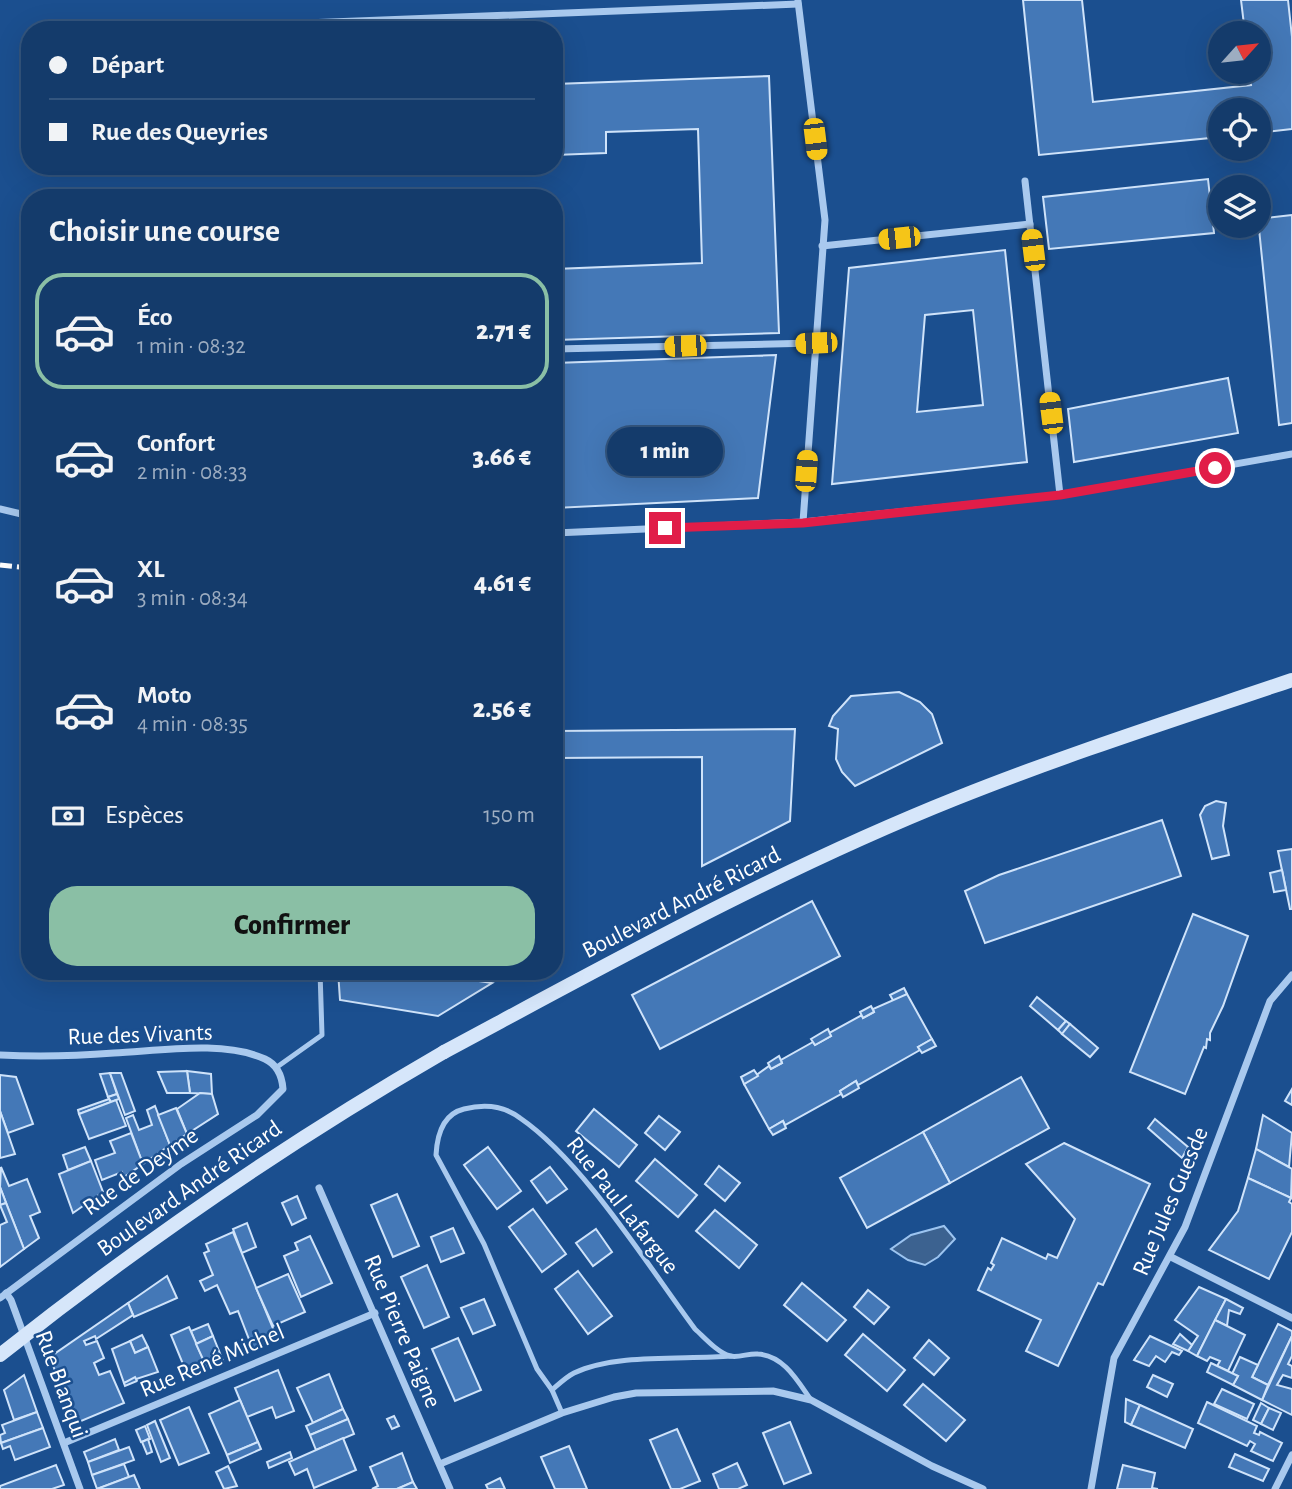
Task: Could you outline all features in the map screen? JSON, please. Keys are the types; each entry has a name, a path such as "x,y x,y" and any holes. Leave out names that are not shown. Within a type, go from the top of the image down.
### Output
{"main road":[{"name":"Boulevard André Ricard","path":"0,1355 113,1268 236,1181 352,1105 444,1052 673,930 833,852 956,799 1044,765 1292,680"}],"street":[{"path":"341,21 798,2 825,220 803,523"},
{"path":"1025,181 1060,495"},
{"path":"822,246 1030,224"},
{"path":"563,349 816,343"},
{"path":"563,533 803,523 1060,495 1292,454"},
{"path":"0,509 21,514"},
{"name":"Rue Jules Guesde","path":"1091,1489 1114,1358 1171,1257 1196,1201 1257,1030 1270,1001 1292,975"},
{"name":"Rue des Vivants","path":"0,1055 29,1057 188,1048 233,1051 265,1059 277,1068"},
{"name":"Rue de Deyme","path":"3,1295 181,1164 275,1101 283,1089 277,1068"},
{"name":"Rue Pierre Paigne","path":"319,1188 450,1489"},
{"path":"1171,1257 1292,1318"},
{"name":"Rue Blanqui","path":"3,1295 11,1300 80,1489"},
{"name":"Rue René Michel","path":"64,1443 375,1313"},
{"path":"440,1464 562,1413 636,1393 773,1391 811,1399 932,1466 983,1489"},
{"path":"1275,1489 1292,1455"}],"lane":[{"path":"277,1068 322,1035 320,980"},
{"name":"Rue Paul Lafargue","path":"562,1413 552,1390 537,1369 484,1244 436,1155 443,1123 458,1110 481,1104 498,1107 520,1117 545,1139 588,1186 695,1329 713,1346 731,1356"},
{"path":"552,1390 573,1373 599,1365 637,1360 758,1354 773,1358 790,1370 811,1399"}],"water":[{"path":"944,1226 955,1239 938,1257 925,1265 908,1260 891,1249 911,1235"}],"building":[{"path":"1023,0 1082,0 1093,102 1271,84 1271,21 1244,21 1241,0 1288,0 1292,37 1292,129 1271,131 1271,98 1208,98 1208,138 1039,155"},
{"path":"769,76 779,333 563,340 563,269 702,263 698,129 606,132 606,153 563,155 563,84"},
{"path":"1208,179 1208,234 1049,249 1043,197"},
{"path":"1292,215 1292,423 1279,425 1260,238 1271,238 1271,217"},
{"path":"1005,250 1027,462 832,484 849,268","holes":["973,310 983,405 917,412 925,315"]},
{"path":"776,355 758,498 563,508 563,363"},
{"path":"1228,378 1238,433 1074,462 1068,409"},
{"path":"899,692 920,702 932,714 942,743 855,786 842,772 836,759 838,729 829,726 833,716 851,696"},
{"path":"795,729 790,821 702,866 702,757 563,758 563,731"},
{"path":"1216,801 1226,803 1223,826 1229,855 1212,859 1200,815 1205,806"},
{"path":"1162,820 1181,876 985,943 965,891 999,875"},
{"path":"1292,849 1292,909 1290,909 1278,851"},
{"path":"1282,870 1286,890 1274,892 1270,873"},
{"path":"812,901 840,956 660,1049 632,995"},
{"path":"1193,914 1248,936 1223,1006 1210,1033 1210,1040 1207,1039 1206,1048 1204,1047 1185,1094 1130,1072"},
{"path":"339,980 472,980 492,983 438,1016 340,1000"},
{"path":"904,988 907,994 894,1002 890,995"},
{"path":"907,994 932,1039 918,1047 920,1050 858,1085 856,1081 840,1091 841,1094 785,1125 783,1121 769,1129 744,1084 769,1066 771,1069 782,1063 781,1060 813,1042 815,1045 831,1036 829,1033"},
{"path":"1037,997 1066,1021 1058,1030 1030,1006"},
{"path":"871,1006 874,1012 863,1018 860,1012"},
{"path":"1066,1021 1070,1024 1062,1034 1058,1030"},
{"path":"1070,1024 1098,1048 1090,1057 1062,1034"},
{"path":"828,1029 831,1036 815,1045 811,1039"},
{"path":"932,1039 936,1046 922,1053 918,1047"},
{"path":"779,1056 782,1063 771,1069 768,1063"},
{"path":"754,1070 758,1076 744,1084 741,1077"},
{"path":"187,1071 211,1074 212,1094 190,1093"},
{"path":"187,1071 190,1093 167,1093 158,1072"},
{"path":"110,1073 117,1094 108,1097 100,1074"},
{"path":"110,1073 121,1073 135,1111 125,1115"},
{"path":"0,1075 16,1077 33,1124 8,1133 0,1111"},
{"path":"1021,1077 1049,1128 950,1183 923,1132"},
{"path":"856,1081 859,1088 843,1097 840,1091"},
{"path":"1292,1089 1292,1105 1285,1101"},
{"path":"200,1093 212,1094 218,1114 187,1134 177,1109"},
{"path":"117,1094 119,1099 111,1102 108,1097"},
{"path":"109,1099 111,1102 79,1114 78,1110"},
{"path":"116,1100 126,1126 89,1139 79,1114"},
{"path":"155,1106 170,1145 143,1164 126,1118 133,1115 139,1130 152,1125 147,1110"},
{"path":"176,1108 187,1134 170,1145 158,1115"},
{"path":"594,1109 637,1145 619,1167 576,1131"},
{"path":"0,1111 15,1154 0,1158"},
{"path":"1263,1115 1292,1133 1289,1167 1256,1149"},
{"path":"659,1116 680,1132 665,1150 645,1133"},
{"path":"1155,1119 1188,1147 1182,1158 1148,1128"},
{"path":"783,1121 786,1128 773,1135 769,1129"},
{"path":"923,1132 950,1183 867,1228 840,1178"},
{"path":"131,1133 143,1164 124,1177 122,1172 102,1180 95,1160 115,1153 110,1141"},
{"path":"1064,1143 1150,1184 1103,1285 1098,1283 1058,1366 1026,1351 1041,1320 978,1290 988,1268 991,1270 994,1265 991,1263 1002,1238 1046,1259 1048,1254 1057,1258 1075,1219 1026,1164"},
{"path":"85,1147 91,1161 68,1170 63,1155"},
{"path":"488,1147 521,1191 497,1209 464,1165"},
{"path":"1256,1149 1292,1169 1291,1198 1248,1178"},
{"path":"655,1159 697,1195 678,1217 636,1181"},
{"path":"91,1161 103,1192 73,1213 59,1174"},
{"path":"719,1166 740,1183 725,1201 705,1184"},
{"path":"1,1167 9,1186 27,1179 40,1212 30,1216 39,1238 24,1249 0,1187"},
{"path":"550,1167 567,1189 547,1203 531,1181"},
{"path":"1248,1178 1291,1198 1289,1202 1292,1204 1292,1232 1269,1279 1209,1250 1238,1211"},
{"path":"0,1187 6,1203 0,1205"},
{"path":"397,1194 419,1246 393,1257 371,1205"},
{"path":"297,1196 306,1218 292,1225 282,1203"},
{"path":"6,1203 24,1249 0,1267 0,1225 7,1222 0,1205"},
{"path":"533,1209 566,1254 542,1272 509,1227"},
{"path":"715,1210 757,1245 739,1268 696,1231"},
{"path":"247,1223 256,1247 242,1253 233,1229"},
{"path":"453,1228 464,1253 441,1262 431,1237"},
{"path":"596,1229 612,1252 593,1266 576,1243"},
{"path":"233,1232 277,1338 243,1353 240,1346 250,1342 238,1311 230,1314 217,1285 205,1291 200,1281 213,1275 204,1253 209,1251 206,1244"},
{"path":"310,1236 332,1283 301,1297 284,1256 298,1250 295,1243"},
{"path":"427,1265 449,1317 424,1328 401,1277"},
{"path":"578,1271 612,1316 588,1334 555,1289"},
{"path":"288,1274 305,1312 273,1326 256,1288"},
{"path":"167,1276 177,1298 134,1317 128,1303"},
{"path":"802,1283 846,1320 827,1341 784,1305"},
{"path":"1199,1287 1226,1299 1197,1356 1188,1351 1198,1336 1175,1320"},
{"path":"868,1290 889,1307 874,1324 854,1307"},
{"path":"484,1299 495,1325 473,1334 461,1308"},
{"path":"1226,1299 1243,1308 1240,1314 1229,1310 1227,1326 1215,1320"},
{"path":"128,1303 133,1315 96,1339 95,1336 84,1341 86,1345 97,1341 104,1358 94,1363 99,1375 110,1371 124,1403 74,1424 50,1357"},
{"path":"1215,1320 1245,1335 1228,1371 1217,1366 1220,1361 1210,1357 1207,1361 1197,1356"},
{"path":"208,1324 213,1336 196,1344 191,1331"},
{"path":"1278,1324 1292,1331 1292,1336 1268,1385 1252,1377"},
{"path":"189,1327 204,1361 185,1369 171,1335"},
{"path":"863,1334 905,1370 887,1391 845,1355"},
{"path":"1180,1334 1192,1345 1188,1351 1173,1344"},
{"path":"142,1335 148,1347 135,1353 130,1341"},
{"path":"213,1336 223,1361 207,1368 196,1344"},
{"path":"1150,1336 1182,1351 1179,1355 1172,1352 1165,1362 1156,1356 1149,1366 1134,1360"},
{"path":"1292,1336 1292,1356 1288,1364 1292,1366 1292,1378 1283,1375 1277,1385 1292,1389 1292,1415 1262,1400"},
{"path":"458,1338 481,1390 455,1401 432,1349"},
{"path":"929,1340 949,1358 934,1375 914,1358"},
{"path":"130,1341 135,1353 148,1347 158,1372 124,1383 112,1349"},
{"path":"1240,1357 1258,1365 1252,1377 1268,1385 1262,1400 1233,1385 1238,1376 1232,1374"},
{"path":"1211,1363 1238,1376 1233,1385 1207,1372"},
{"path":"278,1370 294,1411 276,1418 272,1407 247,1417 235,1388"},
{"path":"329,1374 343,1409 313,1423 297,1388"},
{"path":"24,1375 37,1412 14,1420 4,1390"},
{"path":"1153,1375 1173,1384 1167,1397 1147,1387"},
{"path":"135,1377 137,1381 125,1386 124,1383"},
{"path":"923,1384 965,1420 946,1441 904,1405"},
{"path":"1222,1389 1254,1404 1247,1419 1214,1404"},
{"path":"1126,1399 1140,1405 1131,1425 1125,1422"},
{"path":"240,1400 258,1442 227,1455 209,1414"},
{"path":"1207,1402 1257,1426 1254,1433 1259,1435 1260,1432 1282,1443 1273,1461 1251,1451 1255,1444 1250,1441 1247,1446 1198,1423"},
{"path":"1261,1403 1269,1408 1261,1424 1253,1420"},
{"path":"1140,1405 1193,1429 1185,1448 1131,1425"},
{"path":"189,1407 209,1453 179,1465 160,1420"},
{"path":"1269,1408 1281,1413 1273,1430 1261,1424"},
{"path":"343,1409 348,1419 310,1435 306,1426"},
{"path":"37,1412 43,1428 1,1443 0,1435 5,1433 2,1425"},
{"path":"394,1416 399,1426 392,1429 387,1419"},
{"path":"348,1419 354,1434 316,1450 310,1435"},
{"path":"155,1421 170,1458 161,1462 147,1425"},
{"path":"790,1422 811,1473 784,1484 763,1433"},
{"path":"145,1426 150,1439 141,1442 136,1430"},
{"path":"43,1428 50,1447 15,1460 10,1446 3,1449 1,1443"},
{"path":"677,1429 700,1481 680,1489 671,1489 650,1440"},
{"path":"343,1438 356,1470 314,1488 307,1469 295,1475 289,1462"},
{"path":"115,1439 119,1450 88,1462 84,1452"},
{"path":"148,1439 152,1452 147,1454 142,1442"},
{"path":"258,1442 261,1449 230,1463 227,1455"},
{"path":"569,1446 587,1489 555,1489 541,1457"},
{"path":"129,1447 134,1460 92,1475 88,1462"},
{"path":"290,1452 292,1458 269,1468 267,1462"},
{"path":"402,1453 413,1482 397,1489 372,1489 378,1486 370,1467"},
{"path":"1235,1454 1269,1469 1263,1481 1229,1467"},
{"path":"737,1463 747,1485 738,1489 719,1489 713,1474"},
{"path":"124,1464 129,1477 97,1489 92,1475"},
{"path":"56,1465 64,1485 52,1489 0,1489 0,1486"},
{"path":"1123,1465 1155,1473 1152,1488 1158,1489 1117,1489"},
{"path":"228,1466 237,1486 224,1489 216,1472"},
{"path":"134,1475 140,1489 97,1489"},
{"path":"500,1478 505,1489 488,1489 486,1485"},
{"path":"413,1482 417,1489 397,1489"}],"railway":[{"path":"0,565 21,567"}],"route":[{"path":"665,528 803,523 1060,495 1215,468"}]}
